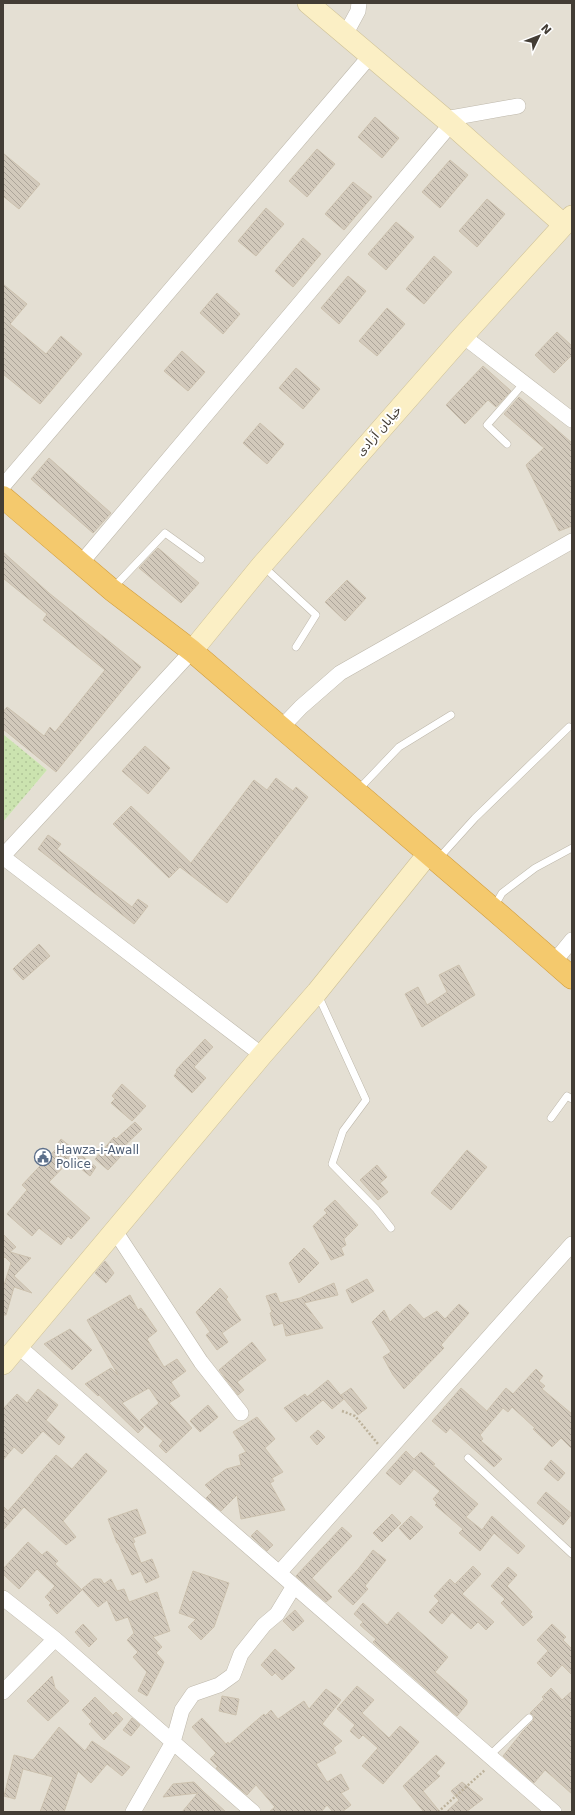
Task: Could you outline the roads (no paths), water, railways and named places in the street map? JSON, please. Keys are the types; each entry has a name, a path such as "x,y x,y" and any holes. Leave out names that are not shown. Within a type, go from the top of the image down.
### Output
{"highway":[{"path":"3,497 112,590 192,651 572,978"}],"street":[{"path":"308,3 448,122 568,220"},
{"path":"345,35 358,11 359,3"},
{"path":"3,486 370,56"},
{"path":"81,563 448,122 518,106"},
{"name":"خیابان آزادی","path":"192,651 262,565 463,336 568,220"},
{"path":"463,336 572,420"},
{"path":"281,728 301,707 340,673 572,541"},
{"path":"192,651 3,856 262,1055"},
{"path":"3,1364 262,1055 432,858"},
{"path":"554,962 572,940"},
{"path":"115,1231 201,1362 242,1413"},
{"path":"279,1573 572,1244"},
{"path":"18,1346 554,1812"},
{"path":"133,1812 173,1742 182,1710 193,1694 219,1685 233,1675 241,1654 264,1625 277,1614 294,1586"},
{"path":"3,1598 55,1639 253,1812"},
{"path":"3,1692 55,1639"}],"lane":[{"path":"507,444 487,425 524,383"},
{"path":"112,590 165,533 201,560"},
{"path":"262,565 316,614 296,647"},
{"path":"356,792 399,747 451,715"},
{"path":"432,858 569,727"},
{"path":"493,909 502,893 535,868 572,848"},
{"path":"317,992 366,1100 343,1131 332,1164 376,1209 391,1228"},
{"path":"551,1118 568,1096 572,1099"},
{"path":"468,1458 572,1554"},
{"path":"492,1758 529,1718"}],"place":[{"name":"Hawza-i-Awall Police","path":"43,1157"}]}
